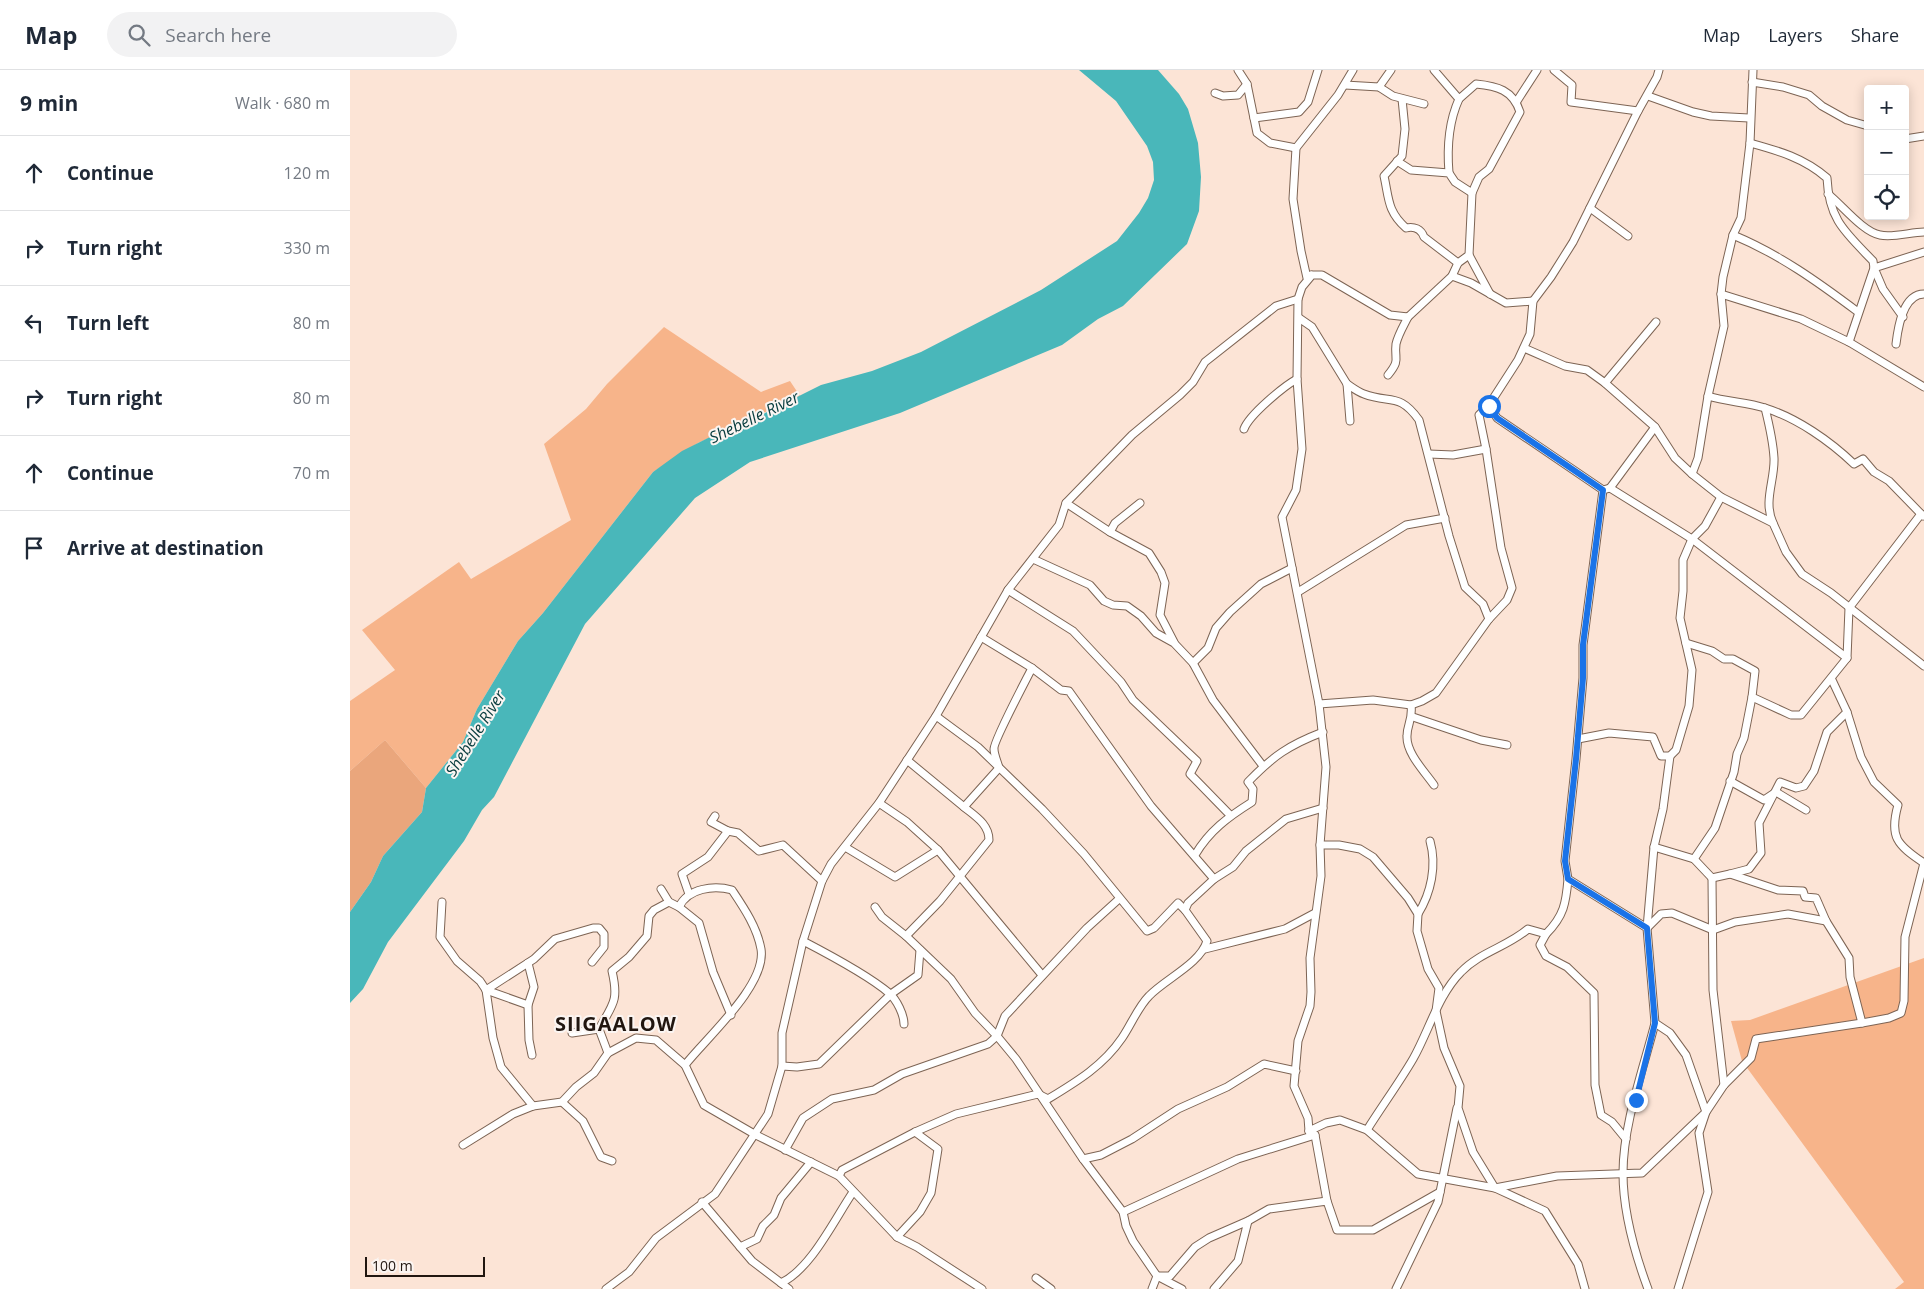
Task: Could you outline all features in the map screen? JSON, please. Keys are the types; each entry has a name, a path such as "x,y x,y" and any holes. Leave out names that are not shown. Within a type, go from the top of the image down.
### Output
{"street":[{"path":"1238,70 1247,84 1257,133 1270,143 1296,148"},
{"path":"1254,118 1299,112 1308,102 1318,70"},
{"path":"1353,70 1345,85 1296,148 1293,199 1300,251 1307,278 1312,274 1322,275 1390,315 1408,317"},
{"path":"1379,87 1391,70"},
{"path":"1434,70 1459,99"},
{"path":"1517,101 1537,70"},
{"path":"1554,70 1572,85 1571,102 1638,112"},
{"path":"1319,704 1374,700 1411,705 1436,692 1489,619 1507,600 1512,588 1501,548 1479,415 1497,396 1524,348 1530,334 1532,301 1552,276 1590,208 1638,112 1648,96 1659,70"},
{"path":"1692,474 1698,458 1708,396 1724,326 1722,294 1733,235 1741,218 1750,143 1753,70"},
{"path":"1752,82 1783,87 1809,95 1822,106 1847,120 1864,125"},
{"path":"1215,93 1223,96 1238,95 1247,84"},
{"path":"1472,193 1455,182 1449,173 1449,141 1455,109 1459,99 1476,84 1497,86 1517,101 1520,112 1489,169 1479,177 1472,193 1469,255 1490,294"},
{"path":"1345,85 1379,87 1402,99 1424,104"},
{"path":"1648,96 1693,112 1711,116 1750,118"},
{"path":"1402,99 1405,145 1402,156 1384,176 1386,198 1392,211 1406,228 1417,228 1424,237 1458,262"},
{"path":"1909,138 1924,136"},
{"path":"1750,143 1789,153 1817,169 1827,178 1829,202 1840,226 1873,261 1883,289 1903,317"},
{"path":"1397,162 1411,170 1449,173"},
{"path":"1828,194 1845,207 1863,226 1880,235 1924,232"},
{"path":"1590,208 1628,236"},
{"path":"1733,235 1764,248 1818,282 1858,312"},
{"path":"1874,268 1924,252"},
{"path":"1388,375 1396,365 1398,353 1396,345 1408,317 1452,276 1458,262 1469,255"},
{"path":"1849,342 1874,268"},
{"path":"1312,274 1302,287 1298,299 1297,379 1302,450 1301,465 1296,490 1282,517 1319,704 1326,767 1320,845 1321,876 1310,958 1312,979 1310,1006 1298,1041 1294,1086 1308,1118 1326,1201 1337,1230 1373,1230 1440,1192"},
{"path":"1452,276 1506,302 1532,301"},
{"path":"1722,294 1801,319 1849,342 1924,387"},
{"path":"1896,344 1903,317 1910,300 1918,294 1924,294"},
{"path":"606,1289 629,1272 656,1238 715,1194 756,1135 768,1114 782,1066 782,1033 803,941 822,881 831,864 879,803 936,716 1008,590 1059,525 1066,503 1132,435 1180,396 1193,382 1205,362 1276,306 1298,299"},
{"path":"1299,318 1312,327 1347,384 1350,421"},
{"path":"1605,383 1656,322"},
{"path":"1524,348 1565,366 1587,370 1605,383 1655,427 1675,458 1692,474 1721,497 1773,523"},
{"path":"1244,428 1247,420 1269,403 1282,388 1297,379"},
{"path":"1347,384 1365,394 1390,398 1410,407 1420,420 1465,587 1483,604 1489,619"},
{"path":"1708,396 1725,402 1765,408 1837,448 1854,464 1863,459 1874,472 1889,481 1923,515 1849,608 1847,658 1832,680 1801,715 1791,716 1752,697"},
{"path":"1489,406 1497,418 1606,489 1692,539 1847,658"},
{"path":"1765,408 1774,460 1770,484 1769,514 1786,552 1802,574 1924,666"},
{"path":"1626,1139 1612,1122 1601,1115 1595,1085 1594,993 1567,967 1546,956 1540,945 1546,934 1556,924 1566,904 1568,879 1565,861 1578,739 1583,678 1583,645 1606,489 1655,427"},
{"path":"1429,454 1453,454 1486,449"},
{"path":"1648,1289 1633,1247 1623,1174 1626,1139 1655,1023 1647,928 1654,847 1663,809 1670,756 1676,750 1689,706 1692,670 1680,618 1684,591 1683,560 1692,539 1705,526 1721,497"},
{"path":"1066,503 1110,532 1149,553 1166,583 1160,615 1174,643 1193,663 1218,707 1262,766"},
{"path":"1110,532 1115,523 1140,504"},
{"path":"1298,592 1406,525 1445,518"},
{"path":"1033,559 1090,585 1104,601 1113,605 1127,606 1141,616 1156,633 1174,643"},
{"path":"1193,663 1208,648 1216,628 1230,612 1261,584 1292,568"},
{"path":"1008,590 1073,631 1097,654 1121,682 1133,700 1197,762 1190,774 1230,815"},
{"path":"981,637 1032,668 1061,690 1069,691 1151,806 1214,879"},
{"path":"1686,643 1712,652 1724,659 1733,659 1755,670 1744,738 1737,754 1730,782 1715,828 1694,859"},
{"path":"999,768 994,750 995,739 1007,721 1032,668"},
{"path":"1495,1188 1557,1176 1642,1173 1706,1112 1724,1085 1751,1058 1756,1039 1862,1023 1889,1018 1901,1013 1904,1001 1905,937 1924,863 1910,854 1894,835 1893,822 1898,805 1874,782 1861,757 1847,712 1832,680"},
{"path":"1411,705 1413,717 1407,736 1409,748 1434,785"},
{"path":"1712,878 1749,868 1761,853 1760,823 1780,782 1796,788 1804,786 1814,771 1827,732 1847,712"},
{"path":"936,716 978,747 1084,854 1147,931 1154,928 1178,903 1207,941 1205,949"},
{"path":"1413,717 1481,740 1508,745"},
{"path":"1195,855 1206,837 1230,815 1252,802 1253,789 1248,782 1262,766 1292,744 1323,732"},
{"path":"1578,739 1609,733 1653,738 1661,756 1670,756"},
{"path":"906,936 960,877 989,840 987,829 982,822 907,760"},
{"path":"964,807 999,768"},
{"path":"1730,782 1764,800 1776,792"},
{"path":"1776,792 1806,810"},
{"path":"879,803 907,822 938,850 1042,976"},
{"path":"1185,910 1188,903 1214,879 1233,867 1246,851 1286,819 1323,808"},
{"path":"715,816 711,822 728,831 738,833 760,851 783,845 822,881"},
{"path":"689,894 682,874 708,858 728,831"},
{"path":"1396,1289 1438,1202 1447,1151 1458,1108 1460,1086 1444,1048 1436,1011 1439,988 1428,969 1417,931 1418,914 1427,900 1431,879 1434,854 1430,841"},
{"path":"1320,845 1339,845 1360,849 1373,857 1408,898 1418,914"},
{"path":"845,847 895,877 938,850"},
{"path":"1654,847 1694,859 1712,878 1712,990 1724,1085"},
{"path":"1730,874 1778,890 1803,892 1805,897 1816,898 1826,921 1849,958 1850,977 1862,1023"},
{"path":"1568,879 1647,928"},
{"path":"679,907 689,894 718,886 732,890 751,921 762,950 756,977 731,1015 685,1065"},
{"path":"661,889 668,902 679,907 699,923 713,972 731,1015"},
{"path":"785,1150 803,1118 832,1099 874,1090 902,1074 988,1044 998,1036 1005,1016 1087,928 1119,899"},
{"path":"442,902 440,937 457,961 480,981 486,990 493,1038 501,1067 533,1106"},
{"path":"599,1029 614,1004 616,994 612,971 629,957 647,936 649,916 654,910 668,902"},
{"path":"875,907 882,917 906,936 951,979 975,1014 998,1036 1083,1159 1123,1212 1126,1226 1133,1241 1157,1276 1182,1289"},
{"path":"839,1176 842,1170 915,1132 956,1114 1038,1094 1048,1099 1094,1070 1121,1040 1148,997 1192,962 1205,949 1285,929 1315,913"},
{"path":"1647,928 1662,914 1672,913 1713,930 1735,922 1788,914 1826,921"},
{"path":"486,990 528,963 555,939 599,928 604,934 604,947 592,962"},
{"path":"1367,1130 1413,1059 1436,1011 1460,972 1484,954 1515,940 1528,929 1546,934"},
{"path":"803,941 832,956 891,994 902,1014 904,1024"},
{"path":"782,1066 806,1067 819,1064 891,994 918,975 920,950"},
{"path":"528,963 534,987 528,1005 532,1055"},
{"path":"486,990 528,1005"},
{"path":"1655,1023 1670,1033 1686,1055 1706,1112 1699,1133 1708,1192 1678,1289"},
{"path":"572,1033 599,1029"},
{"path":"599,1029 608,1053"},
{"path":"463,1145 497,1123 533,1106 562,1102 576,1086 594,1073 608,1053 636,1038 645,1037 656,1040 685,1065 704,1105 756,1135 839,1176 897,1237 917,1247 982,1289"},
{"path":"1083,1159 1101,1155 1132,1139 1178,1109 1227,1087 1264,1064 1296,1071"},
{"path":"562,1102 583,1121 601,1157 612,1161"},
{"path":"1458,1108 1473,1152 1495,1188"},
{"path":"1123,1212 1238,1159 1312,1133 1326,1122 1340,1120 1367,1130 1418,1174 1495,1188 1545,1211 1578,1264 1585,1289"},
{"path":"897,1237 920,1212 931,1193 938,1150 915,1132"},
{"path":"740,1247 757,1238 763,1226 774,1215 781,1198 811,1162"},
{"path":"781,1283 794,1277 853,1192"},
{"path":"1157,1276 1170,1276 1196,1247 1209,1238 1248,1221 1269,1209 1326,1201"},
{"path":"702,1202 752,1261 789,1289"},
{"path":"1214,1289 1238,1260 1248,1221"},
{"path":"1152,1289 1157,1276"},
{"path":"1036,1278 1051,1289"}],"shaded area":[{"path":"664,327 761,392 790,381 800,396 698,443 653,472 543,613 518,641 477,709 463,742 426,788 385,740 350,771 350,701 395,670 362,630 459,562 471,579 571,520 544,444 586,409 607,384"},
{"path":"385,740 426,788 422,812 383,856 371,882 350,912 350,771"},
{"path":"1924,958 1924,1289 1895,1289 1904,1282 1742,1061 1731,1021 1750,1020"}],"water":[{"name":"Shebelle River","path":"1079,70 1158,70 1179,94 1188,109 1198,143 1201,177 1199,211 1187,244 1123,306 1098,319 1062,345 900,413 750,462 695,498 585,624 494,797 482,810 464,841 388,942 363,989 350,1003 350,912 371,882 383,856 422,812 426,788 463,742 477,709 518,641 543,613 653,472 682,451 714,435 733,429 821,385 872,371 921,352 1041,290 1117,241 1139,213 1148,198 1154,180 1153,162 1147,146 1116,101"}],"district":[{"name":"SIIGAALOW","path":"616,1023"}],"route":[{"path":"1489,406 1497,418 1603,490 1604,496 1583,645 1583,678 1565,861 1568,879 1647,928 1655,1023 1636,1100"}]}
